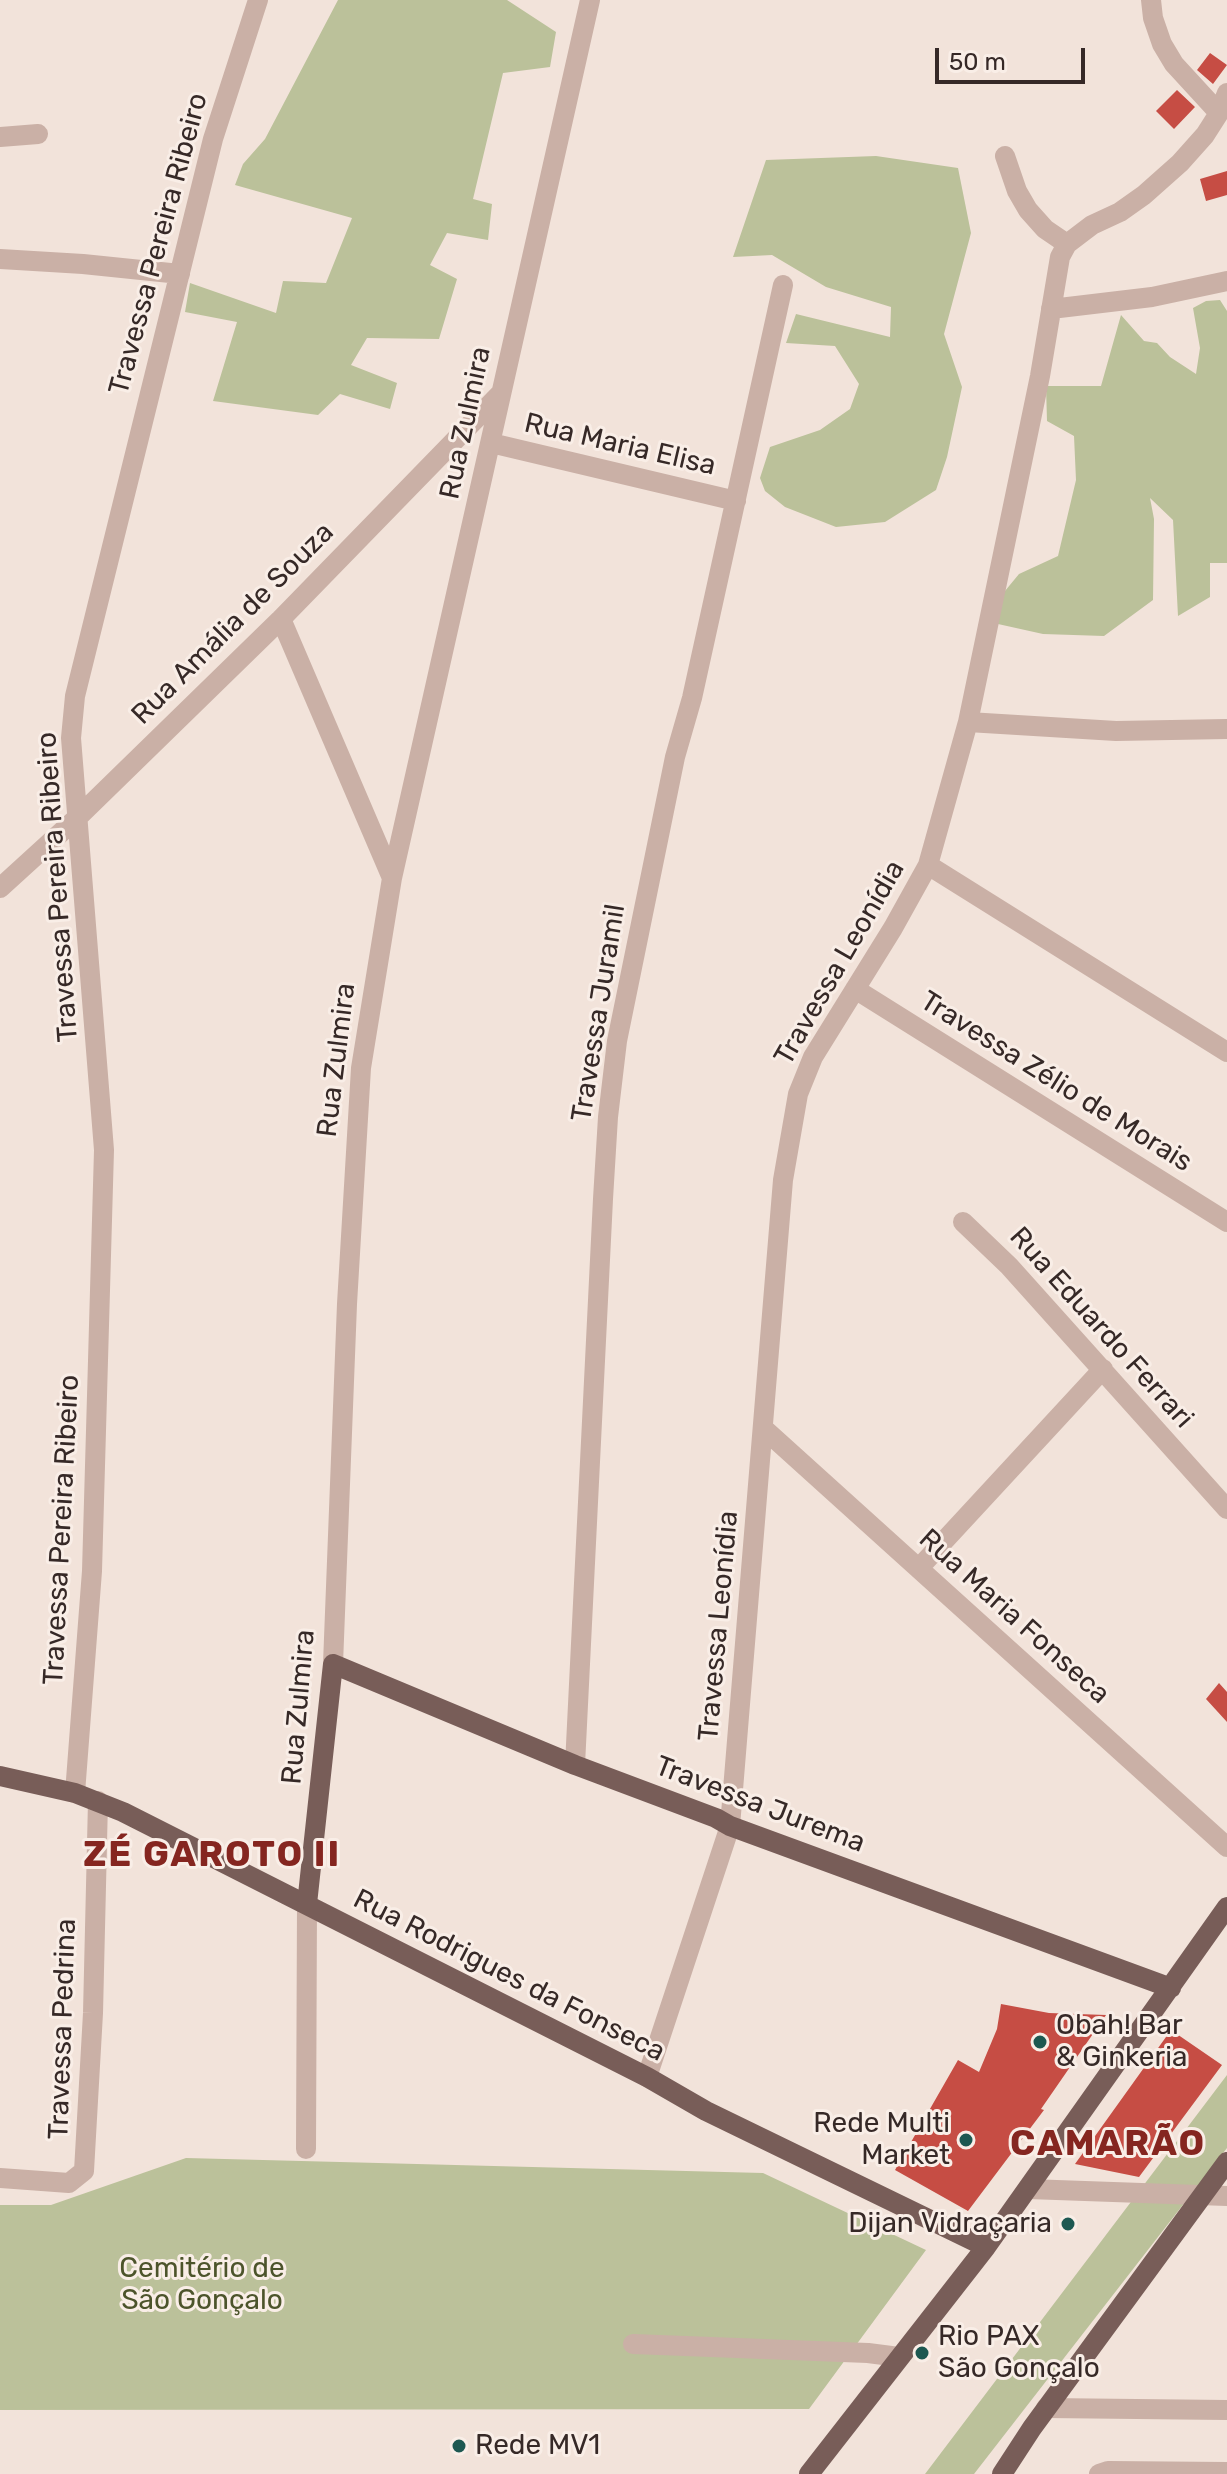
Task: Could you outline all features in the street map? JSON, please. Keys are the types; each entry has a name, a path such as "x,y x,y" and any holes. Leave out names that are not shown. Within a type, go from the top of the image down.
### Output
{"main road":[{"name":"Travessa Jurema","path":"333,1664 730,1826 1171,1988"},
{"name":"Rua Zulmira","path":"307,1904 333,1664"},
{"name":"Rua Rodrigues da Fonseca","path":"0,1776 98,1801 647,2077 706,2111 986,2247"},
{"path":"815,2469 986,2247 1227,1907"},
{"path":"1002,2474 1046,2408 1227,2162"}],"street":[{"name":"Travessa Pereira Ribeiro","path":"75,1793 92,1571 104,1150 71,738 75,696 213,139 258,0"},
{"name":"Rua Zulmira","path":"333,1664 355,1136 361,1068 392,878 590,0"},
{"path":"1151,0 1153,18 1162,44 1174,64 1219,113"},
{"path":"1005,156 1017,191 1028,210 1045,229 1067,244 1092,225 1120,212 1144,195 1188,154 1205,135 1227,93"},
{"path":"0,137 38,134"},
{"name":"Travessa Leonídia","path":"647,2077 730,1826 783,1180 798,1094 813,1057 928,865 968,722 1040,376 1060,257 1067,244"},
{"path":"0,259 180,274"},
{"path":"1051,309 1174,294 1227,281"},
{"name":"Travessa Juramil","path":"575,1765 603,1199 617,1041 675,757 692,698 783,285"},
{"name":"Rua Amália de Souza","path":"0,888 78,817 281,619 500,394"},
{"name":"Rua Maria Elisa","path":"491,443 736,501"},
{"path":"281,619 392,878"},
{"path":"968,722 1116,731 1227,729"},
{"path":"928,865 1227,1052"},
{"name":"Travessa Zélio de Morais","path":"855,989 1227,1222"},
{"name":"Rua Eduardo Ferrari","path":"963,1222 1009,1266 1227,1509"},
{"path":"919,1568 1103,1369"},
{"name":"Rua Maria Fonseca","path":"763,1428 1227,1847"},
{"name":"Travessa Pedrina","path":"0,2178 69,2183 84,2171 93,2013 98,1801"},
{"name":"Rua Zulmira","path":"306,2149 307,1904"},
{"path":"1028,2189 1227,2196"},
{"path":"633,2344 868,2353 899,2357"},
{"path":"1046,2408 1227,2410"},
{"path":"1099,2474 1108,2471 1227,2472"}],"green space":[{"path":"338,0 507,0 556,32 550,67 503,73 473,199 492,204 488,240 447,233 430,265 457,279 439,339 367,338 351,365 397,383 390,409 340,394 318,415 213,401 237,322 185,312 190,283 276,313 283,281 326,283 352,218 235,185 243,164 265,139"},
{"path":"876,156 958,168 971,233 944,334 962,387 947,457 936,490 885,522 836,527 785,507 765,491 760,478 770,447 820,430 850,409 859,384 835,346 786,343 796,314 890,337 891,307 826,287 772,255 733,257 766,160"},
{"path":"1220,300 1227,311 1227,563 1210,563 1210,597 1178,616 1173,520 1150,498 1154,519 1153,600 1104,636 1043,634 998,624 1000,597 1019,574 1058,556 1076,480 1074,436 1047,421 1046,386 1101,386 1121,315 1144,341 1157,343 1170,357 1196,374 1200,348 1193,308 1206,301"},
{"path":"1227,2075 1227,2148 974,2474 925,2474"},
{"name":"Cemitério de São Gonçalo","path":"186,2158 763,2173 926,2250 809,2409 0,2410 0,2205 51,2205"}],"building":[{"path":"1210,53 1227,65 1213,84 1197,70"},
{"path":"1177,90 1195,107 1174,129 1156,111"},
{"path":"1227,171 1227,195 1206,201 1200,179"},
{"path":"1219,1683 1227,1692 1227,1722 1206,1699"},
{"name":"Rede Multi Market","path":"1001,2004 1049,2013 1106,2015 1041,2109 1044,2110 968,2211 895,2170 958,2060 979,2072 997,2029"},
{"path":"1171,2030 1222,2065 1139,2177 1075,2164"}],"place":[{"name":"Obah! Bar & Ginkeria","path":"1040,2042"},
{"name":"Rede Multi Market","path":"966,2140"},
{"name":"Dijan Vidraçaria","path":"1068,2224"},
{"name":"Rio PAX São Gonçalo","path":"922,2353"},
{"name":"Rede MV1","path":"459,2446"}],"district":[{"name":"ZÉ GAROTO II","path":"212,1856"},
{"name":"CAMARÃO","path":"1108,2145"}]}
